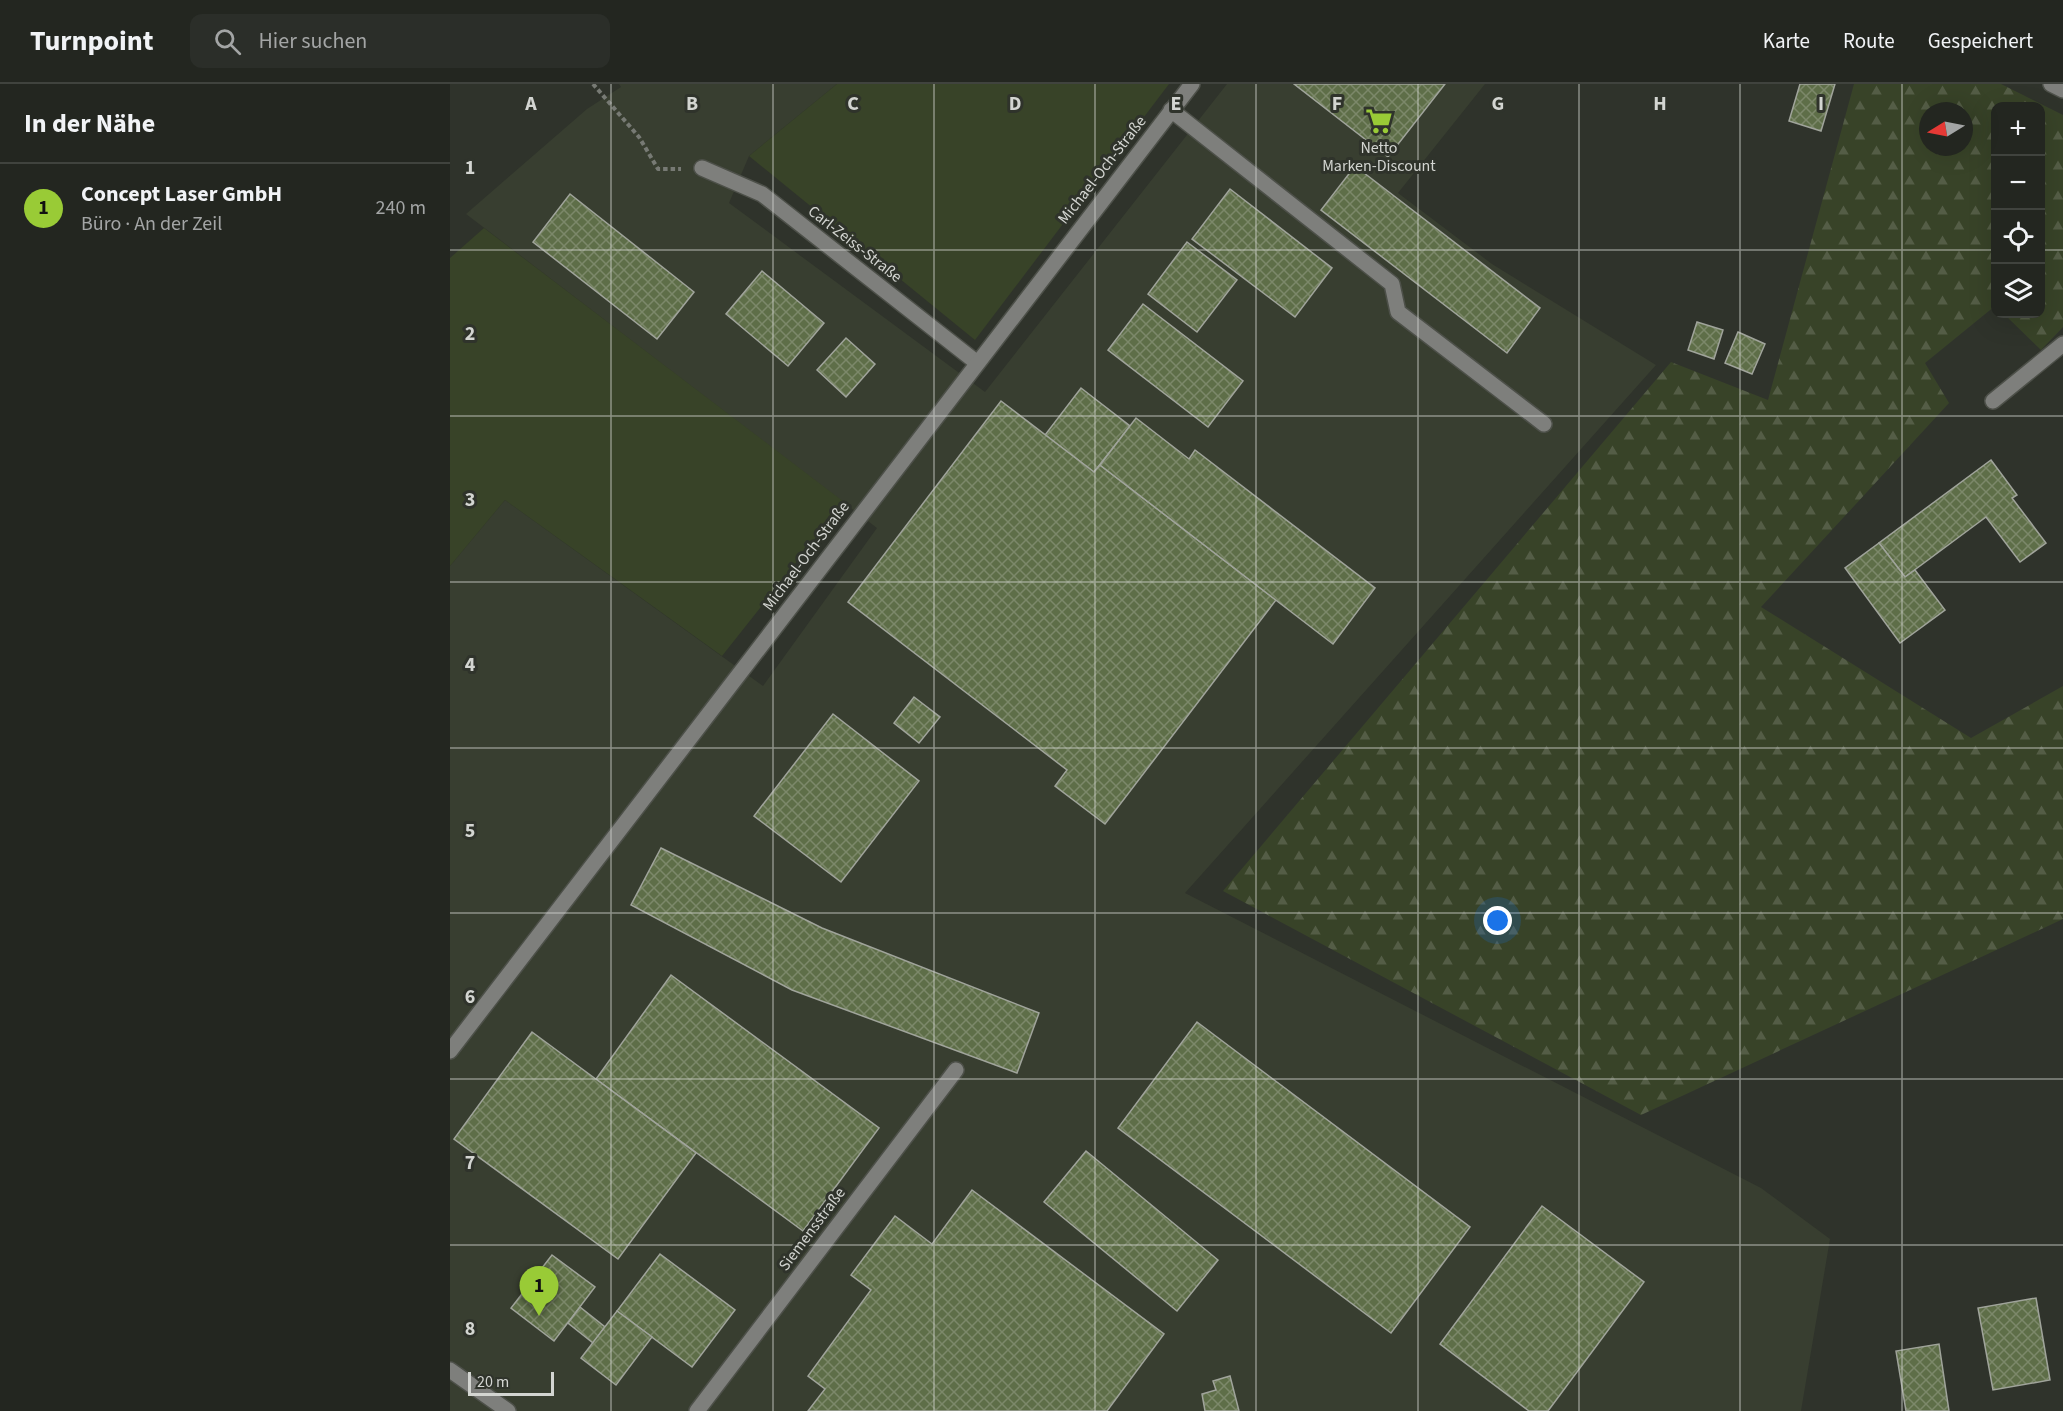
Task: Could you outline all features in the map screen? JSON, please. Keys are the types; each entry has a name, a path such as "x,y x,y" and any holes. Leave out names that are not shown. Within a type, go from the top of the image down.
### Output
{"street":[{"name":"Michael-Och-Straße","path":"450,1051 976,362 1192,84"},
{"path":"2051,84 2063,90"},
{"path":"1171,110 1392,284 1398,312 1544,424"},
{"name":"Carl-Zeiss-Straße","path":"702,168 762,194 976,362"},
{"path":"1993,401 2063,344"},
{"name":"Siemensstraße","path":"697,1411 956,1070"},
{"path":"450,1370 508,1411"}],"path":[{"path":"593,84 639,137 658,169 702,168"}],"shaded area":[{"path":"619,84 837,84 749,156 729,203 985,392 1227,84 1485,84 1398,193 1492,264 1656,365 1185,893 1761,1188 1830,1239 1801,1411 450,1411 450,566 505,500 763,686 877,528 466,214 587,109 621,87"}],"green space":[{"path":"837,84 1169,84 975,340 749,156"},
{"path":"1854,84 2001,84 2037,102 1991,102 1991,309 1925,363 1949,403 1761,607 1971,738 2063,686 2063,919 1641,1115 1223,891 1671,362 1768,400"},
{"path":"2045,106 2063,115 2063,327 2041,350 2008,318 2045,318"},
{"path":"484,228 844,502 722,656 505,500 450,566 450,258"}],"building":[{"name":"Netto Marken-Discount","path":"1294,84 1445,84 1388,157"},
{"path":"1800,84 1835,84 1821,131 1789,121"},
{"path":"1355,166 1540,308 1507,353 1321,210"},
{"path":"1230,189 1332,268 1295,317 1192,239"},
{"path":"570,194 694,292 657,339 533,242"},
{"path":"1187,242 1237,280 1197,332 1148,294"},
{"path":"762,271 824,323 788,366 726,314"},
{"path":"1143,304 1243,381 1208,427 1108,350"},
{"path":"1697,322 1723,330 1714,359 1688,350"},
{"path":"1738,332 1765,344 1752,374 1725,363"},
{"path":"846,338 875,364 846,397 817,370"},
{"path":"1081,388 1130,426 1094,472 1045,435"},
{"path":"1001,401 1094,472 1100,465 1276,600 1105,824 1055,786 1067,770 848,602"},
{"path":"1136,418 1189,459 1195,450 1375,588 1333,644 1100,465"},
{"path":"1991,460 2017,495 2012,498 2046,543 2020,562 1986,517 1905,577 1879,543"},
{"path":"1879,543 1905,577 1915,570 1945,610 1900,643 1845,568"},
{"path":"914,697 940,717 919,743 894,723"},
{"path":"833,714 919,781 841,882 754,816"},
{"path":"661,848 822,928 1039,1013 1017,1073 792,990 631,905"},
{"path":"671,975 879,1128 803,1231 596,1079"},
{"path":"1197,1022 1470,1227 1391,1333 1118,1128"},
{"path":"532,1032 696,1153 618,1259 454,1139"},
{"path":"1086,1151 1218,1260 1177,1311 1044,1202"},
{"path":"972,1190 1164,1334 1107,1411 808,1411 825,1389 808,1376 871,1290 851,1275 895,1216 932,1244"},
{"path":"1542,1206 1644,1282 1548,1411 1529,1411 1440,1344"},
{"path":"660,1254 735,1310 692,1367 617,1311"},
{"path":"552,1255 595,1287 554,1341 511,1308"},
{"path":"2036,1298 2050,1380 1993,1390 1978,1308"},
{"path":"580,1307 605,1327 593,1343 568,1323"},
{"path":"617,1311 652,1337 616,1385 581,1358"},
{"path":"1939,1344 1949,1411 1906,1411 1896,1351"},
{"path":"1230,1376 1239,1411 1205,1411 1202,1394 1216,1390 1213,1381"}],"place":[{"name":"Netto Marken-Discount","path":"1379,121"},
{"name":"Concept Laser GmbH","path":"539,1316"}]}
